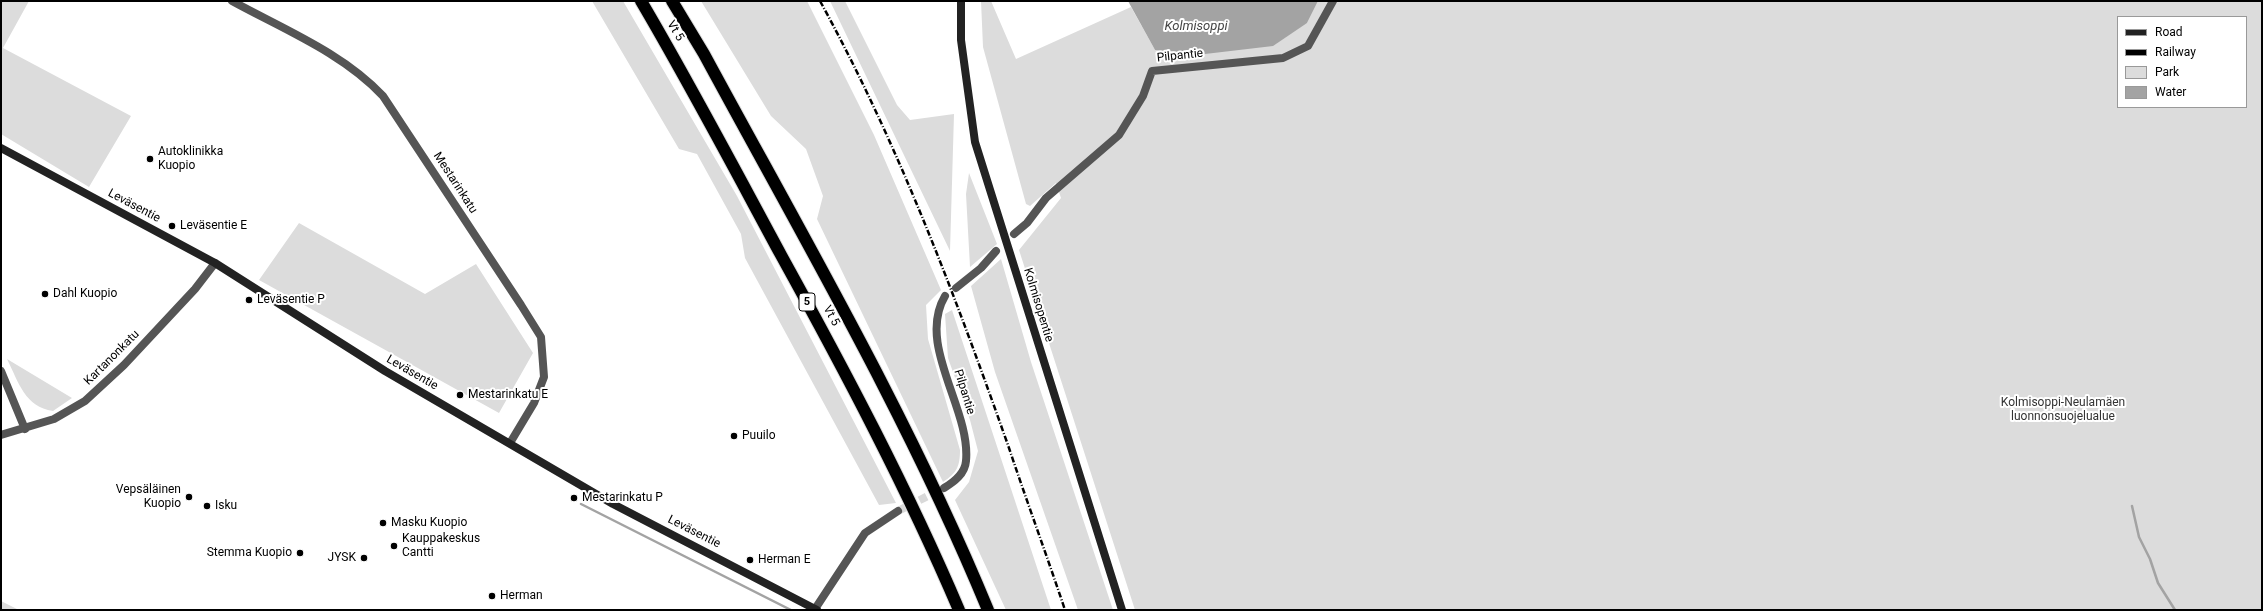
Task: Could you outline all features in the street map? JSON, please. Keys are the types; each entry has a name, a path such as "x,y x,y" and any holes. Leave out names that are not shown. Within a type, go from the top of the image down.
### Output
{"highway":[{"name":"Vt 5","path":"641,1 679,66 859,398 939,564 959,610"},
{"name":"Vt 5","path":"672,1 704,54 885,389 964,553 988,610"}],"main road":[{"name":"Kolmisopentie","path":"961,1 961,40 975,142 1122,610"},
{"name":"Leväsentie","path":"1,148 215,263 385,371 613,504 816,610"}],"street":[{"name":"Mestarinkatu","path":"232,1 339,60 365,77 383,96 521,305 540,337 544,377 534,403 510,443"},
{"name":"Pilpantie","path":"1014,234 1027,222 1046,198 1119,136 1143,96 1152,71 1283,58 1308,46 1333,1"},
{"path":"956,288 981,268 996,251"},
{"name":"Kartanonkatu","path":"1,435 54,419 85,401 111,379 194,289 215,263"},
{"name":"Pilpantie","path":"944,488 956,481 966,462 964,434 945,373 938,338 940,305 945,296"},
{"path":"1,372 25,429"},
{"path":"816,610 865,533 898,510"}],"green space":[{"path":"1,1 29,1 3,48 131,116 89,187 1,134"},
{"path":"592,1 623,1 737,196 896,503 879,505 745,258 741,234 697,154 679,149"},
{"path":"701,1 807,1 874,135 941,290 926,305 928,339 960,450 957,469 943,482 817,219 823,196 806,149 771,116"},
{"path":"830,1 845,1 897,105 910,120 954,114 950,251"},
{"name":"Kolmisoppi-Neulamäen luonnonsuojelualue","path":"981,1 991,1 1016,59 1131,7 1155,50 1307,23 1318,1 2262,1 2262,610 1135,610 1019,250 1061,198 1056,183 1030,206 1026,204 983,47"},
{"path":"969,173 997,244 970,267 966,194"},
{"path":"299,223 425,294 476,264 533,353 499,413 259,280"},
{"path":"1001,259 1031,362 1113,610 1078,610 995,372 971,286"},
{"path":"952,310 1051,610 1006,610 955,500 969,482 978,451 970,420 948,358 945,314"},
{"path":"7,359 72,398 53,411 43,409 36,405 29,399 19,385"},
{"path":"1,601 19,610 1,610"}],"water":[{"name":"Kolmisoppi","path":"1128,1 1318,1 1307,23 1273,46 1205,54 1155,50"}],"waterway":[{"path":"581,504 791,610"},
{"path":"2132,506 2139,537 2150,559 2158,583 2175,610"}],"tunnel":[{"path":"898,511 940,490"}],"railway":[{"path":"820,1 875,109 924,220 989,391 1065,610"}],"place":[{"name":"Autoklinikka Kuopio","path":"150,159"},
{"name":"Leväsentie E","path":"172,226"},
{"name":"Dahl Kuopio","path":"45,294"},
{"name":"Leväsentie P","path":"249,300"},
{"name":"Mestarinkatu E","path":"460,395"},
{"name":"Puuilo","path":"734,436"},
{"name":"Vepsäläinen Kuopio","path":"189,497"},
{"name":"Mestarinkatu P","path":"574,498"},
{"name":"Isku","path":"207,506"},
{"name":"Masku Kuopio","path":"383,523"},
{"name":"Kauppakeskus Cantti","path":"394,546"},
{"name":"Stemma Kuopio","path":"300,553"},
{"name":"JYSK","path":"364,558"},
{"name":"Herman E","path":"750,560"},
{"name":"Herman","path":"492,596"}]}
